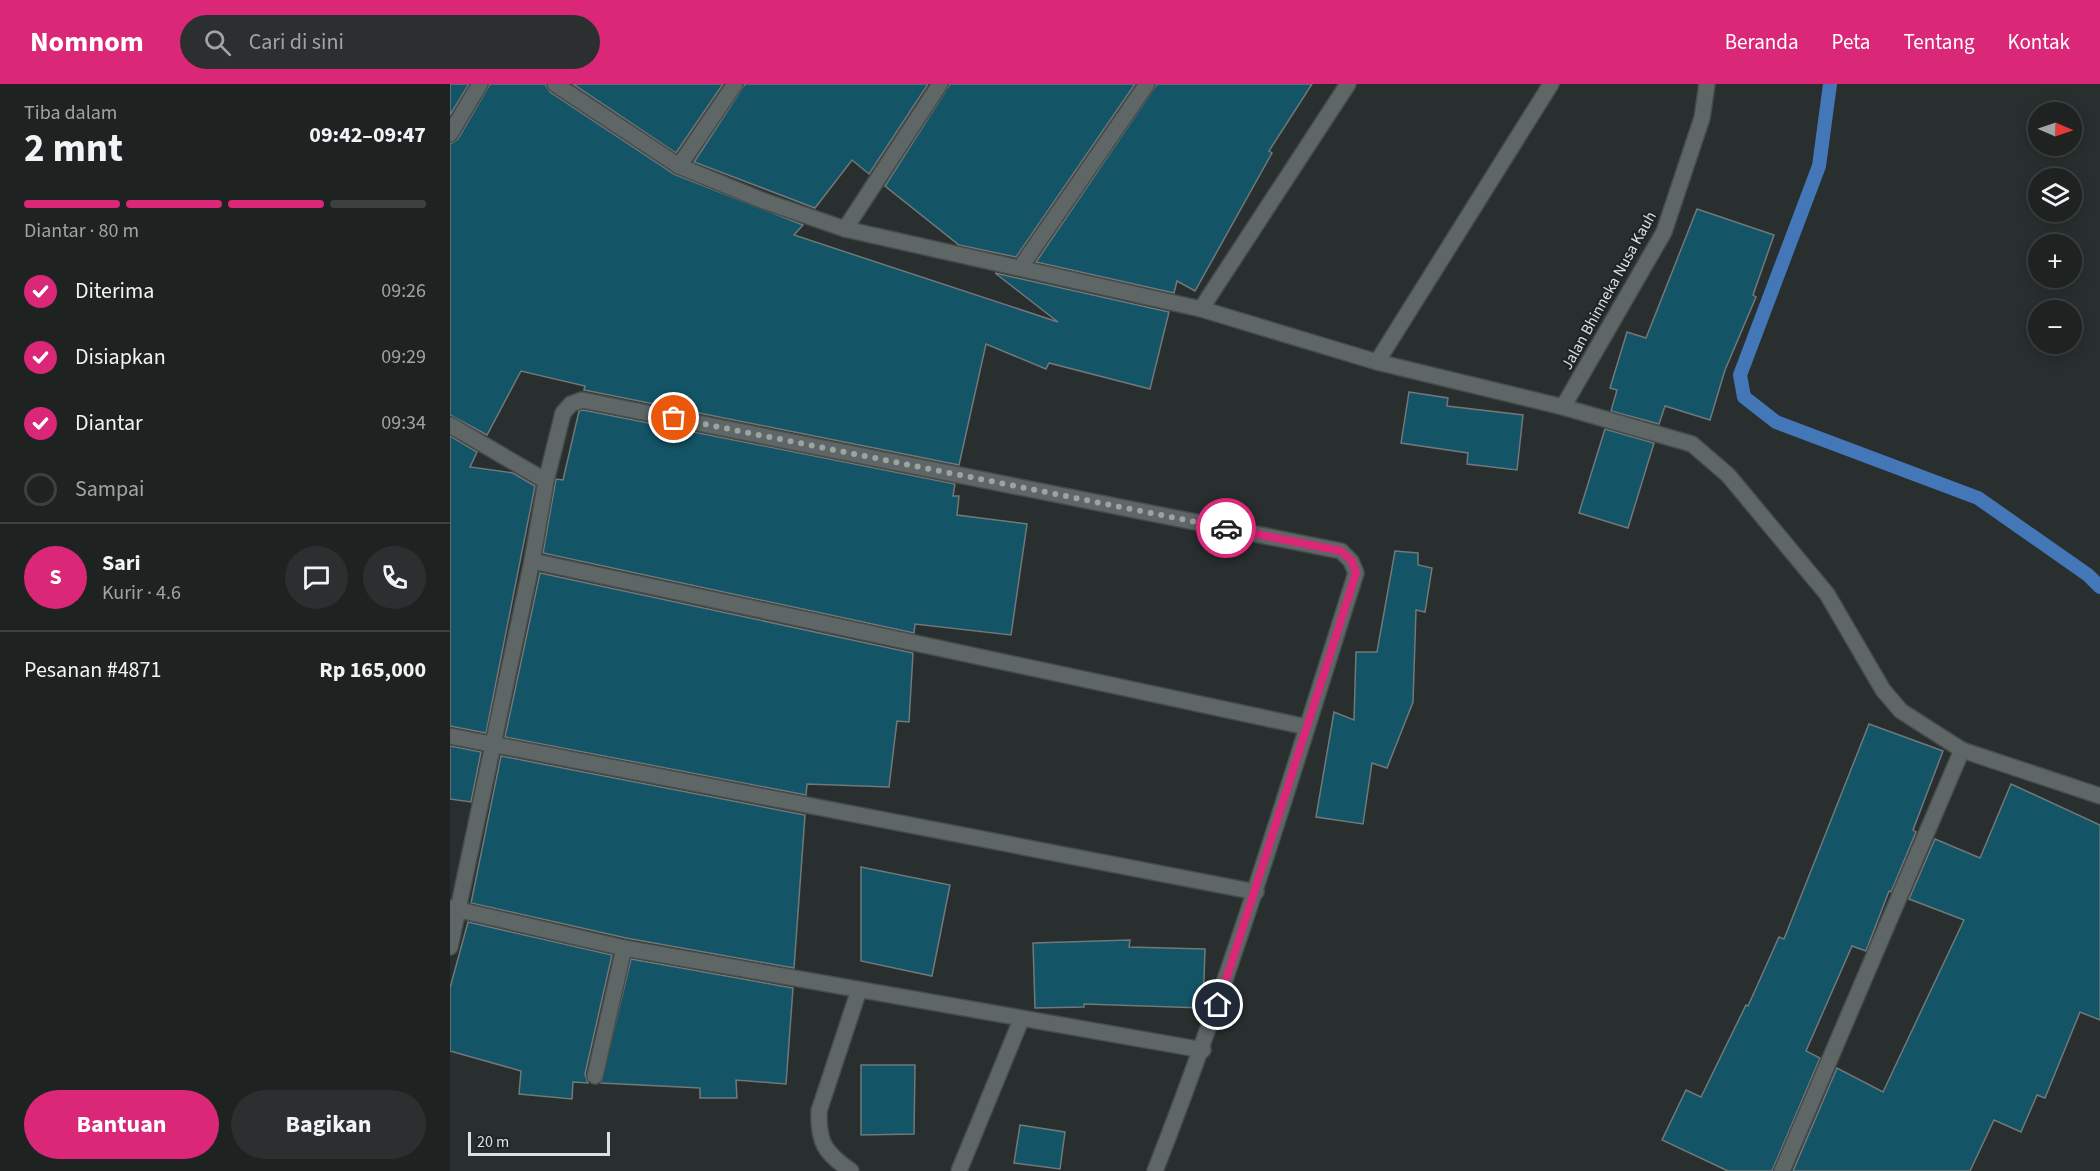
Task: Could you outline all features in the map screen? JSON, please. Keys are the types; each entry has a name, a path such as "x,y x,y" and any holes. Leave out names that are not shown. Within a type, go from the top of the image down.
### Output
{"street":[{"path":"450,134 480,84"},
{"path":"555,84 679,166 764,201 845,229 1201,309 1377,362 1563,407 1692,444 1728,475 1827,594 1892,703 1900,711 1962,750 2100,796"},
{"path":"679,166 735,84"},
{"path":"845,229 940,84"},
{"path":"1020,268 1147,84"},
{"path":"1201,309 1348,84"},
{"path":"1377,362 1551,84"},
{"name":"Jalan Bhinneka Nusa Kauh","path":"1563,407 1664,231 1702,118 1707,84"},
{"path":"450,947 454,909 494,745 546,481 563,413 571,404 582,400 1341,551 1352,561 1356,573 1256,892 1203,1050 1155,1171"},
{"path":"450,425 546,481"},
{"path":"532,561 1307,727"},
{"path":"450,736 1256,892"},
{"path":"1782,1171 1962,750"},
{"path":"454,909 624,948 1021,1020 1203,1050"},
{"path":"595,1076 624,948"},
{"path":"851,1171 835,1160 824,1148 818,1130 819,1111 860,990"},
{"path":"959,1171 1021,1020"}],"building":[{"path":"450,84 469,84 450,115"},
{"path":"490,84 545,84 550,92 674,174 803,225 794,235 1058,322 995,273 1169,312 1150,389 1049,363 1046,369 986,344 959,465 584,390 585,386 521,371 487,435 450,415 450,144 458,139"},
{"path":"573,84 723,84 676,153"},
{"path":"745,84 928,84 869,174 852,160 815,208 694,162"},
{"path":"950,84 1135,84 1016,257 959,245 885,186"},
{"path":"1157,84 1312,84 1269,151 1272,153 1195,291 1177,281 1174,293 1036,262"},
{"path":"1697,209 1774,235 1753,295 1756,297 1725,370 1710,420 1665,406 1659,424 1611,411 1617,390 1610,388 1627,332 1646,338"},
{"path":"1409,392 1448,398 1447,406 1523,415 1517,470 1467,464 1468,453 1401,443"},
{"path":"579,411 955,484 953,496 959,496 957,515 1027,524 1011,635 915,624 914,633 543,553 556,479 563,480"},
{"path":"1605,429 1654,443 1628,528 1579,513"},
{"path":"450,436 477,452 470,467 513,473 535,486 486,733 450,726"},
{"path":"1395,551 1418,553 1418,565 1432,568 1425,612 1416,610 1413,702 1387,768 1372,763 1363,824 1316,817 1334,712 1354,720 1356,652 1377,652"},
{"path":"540,573 913,653 909,722 897,721 889,787 807,784 806,795 505,737"},
{"path":"1869,724 1943,751 1913,830 1916,832 1891,892 1889,891 1866,951 1852,946 1806,1051 1820,1058 1772,1171 1728,1171 1662,1140 1686,1090 1701,1097 1746,1005 1748,1006 1779,937 1784,939"},
{"path":"450,746 481,752 471,802 450,799"},
{"path":"501,756 805,815 794,968 626,938 471,903"},
{"path":"2011,784 2100,825 2100,1020 2080,1012 2045,1098 2037,1095 2021,1132 1994,1120 1970,1171 1793,1171 1837,1068 1883,1092 1964,920 1909,899 1935,839 1980,858"},
{"path":"861,867 950,885 932,976 861,961"},
{"path":"468,922 612,955 585,1074 588,1083 573,1082 572,1099 519,1094 521,1071 450,1051 450,988"},
{"path":"1130,940 1129,947 1205,949 1203,1008 1084,1004 1084,1007 1035,1008 1033,943"},
{"path":"631,959 793,988 786,1084 736,1080 737,1098 700,1098 700,1088 601,1083"},
{"path":"861,1065 915,1065 914,1134 861,1135"},
{"path":"1020,1125 1065,1132 1060,1169 1014,1163"}],"waterway":[{"path":"1830,84 1819,166 1740,375 1744,397 1776,422 1978,498 2088,575 2100,587"}],"way so far":[{"path":"674,418 1226,528"}],"route":[{"path":"1218,1005 1256,892 1356,573 1352,561 1341,551 1226,528"}]}
